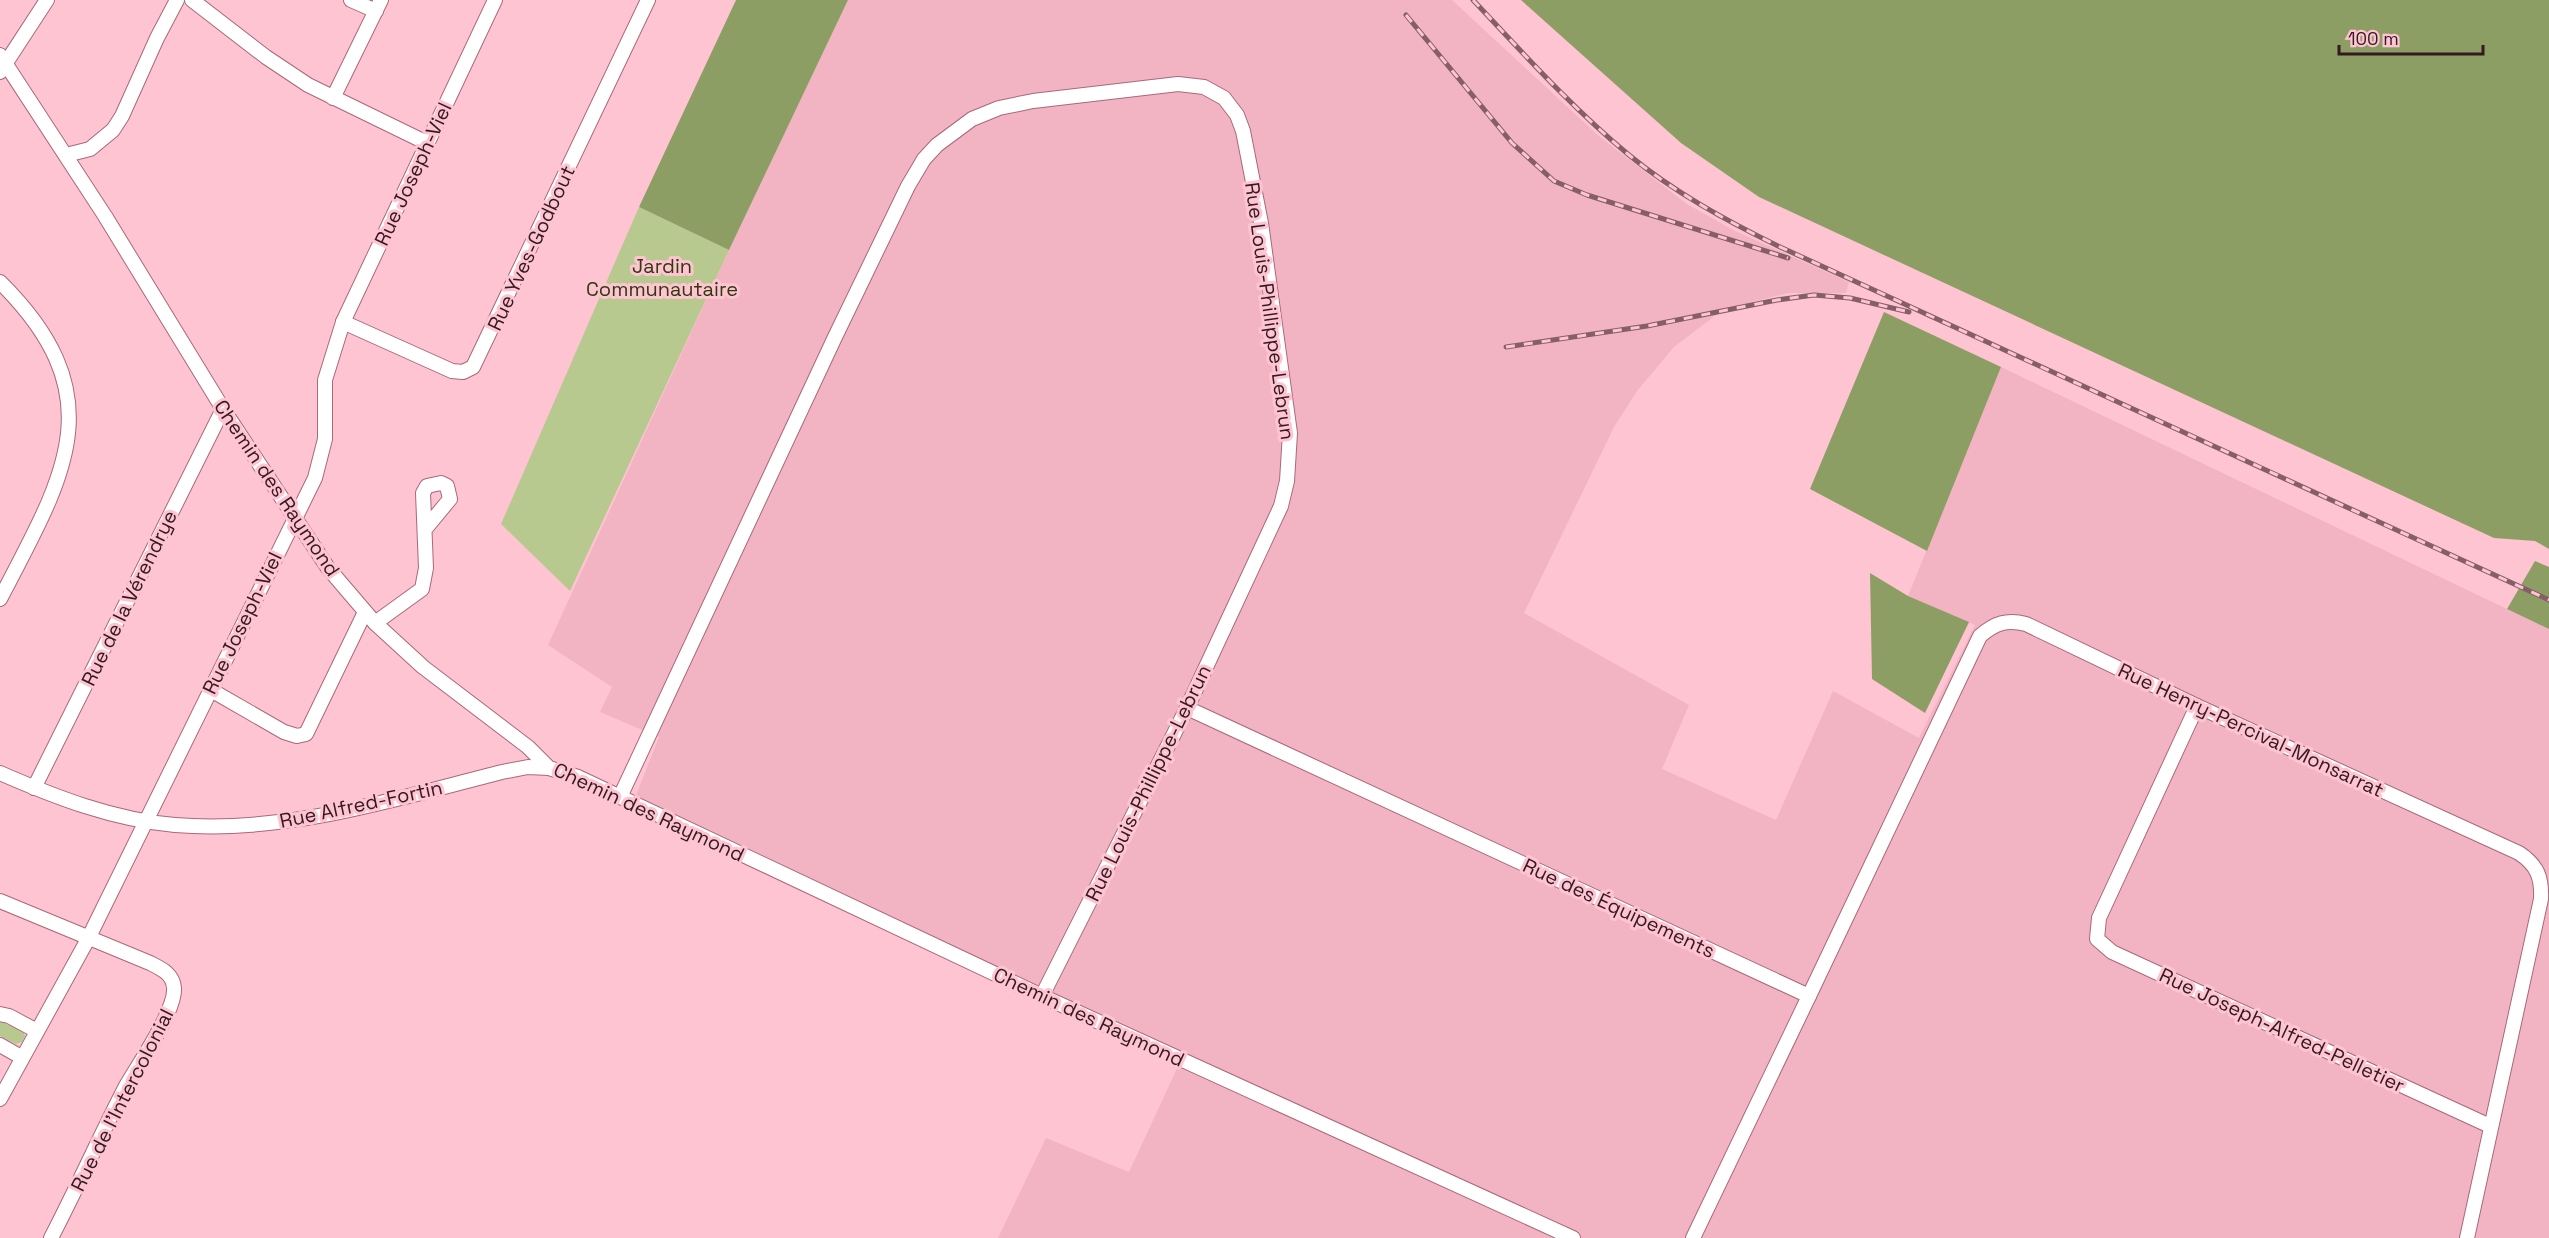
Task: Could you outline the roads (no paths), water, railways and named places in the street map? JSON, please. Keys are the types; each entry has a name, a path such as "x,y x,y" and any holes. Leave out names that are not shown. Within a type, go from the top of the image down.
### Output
{"street":[{"path":"2,63 47,0"},
{"path":"66,155 90,149 112,130 122,116 177,0"},
{"path":"192,0 266,57 333,98 428,143"},
{"path":"333,98 378,6 351,0"},
{"name":"Rue Joseph-Viel","path":"0,1100 21,1057 88,939 293,518 315,478 326,439 325,380 343,322 495,0"},
{"name":"Rue Yves-Godbout","path":"343,322 452,371 463,372 473,368 648,0"},
{"name":"Chemin des Raymond","path":"2,63 66,155 223,409 328,568 375,623 423,667 528,747 549,768 578,777 1042,996 1573,1238"},
{"name":"Rue Louis-Phillippe-Lebrun","path":"620,797 835,337 908,186 924,159 953,130 972,118 999,108 1033,101 1178,84 1204,87 1224,98 1237,115 1243,131 1261,223 1288,422 1289,459 1281,506 1187,708 1042,996"},
{"path":"0,282 24,306 57,358 67,392 70,435 63,469 43,516 0,599"},
{"name":"Rue de la Vérendrye","path":"34,788 223,409"},
{"path":"375,623 422,589 426,568 426,528"},
{"path":"211,690 284,732 297,736 306,734 365,612"},
{"name":"Rue Henry-Percival-Monsarrat","path":"1809,996 1980,636 1990,627 2014,621 2026,624 2197,706 2519,853 2538,871 2542,884 2541,899 2490,1126 2468,1238"},
{"name":"Rue Joseph-Alfred-Pelletier","path":"2197,706 2099,918 2097,939 2112,952 2490,1126"},
{"name":"Rue des Équipements","path":"1187,708 1809,996"},
{"name":"Rue Alfred-Fortin","path":"0,773 34,788 86,806 144,821 209,826 302,819 344,812 502,772 528,767 549,768"},
{"name":"Rue de l'Intercolonial","path":"0,901 164,970 172,979 173,1000 126,1087 51,1238"},
{"path":"1693,1238 1809,996"},
{"path":"0,1014 9,1016 37,1031"},
{"path":"0,1045 21,1057"}],"railway":[{"path":"1473,0 1548,80 1608,137 1664,181 1719,216 1778,246 2549,600"},
{"path":"1406,15 1512,143 1554,181 1587,195 1788,258"},
{"path":"1506,347 1647,326 1777,300 1814,295 1850,298 1909,312"}],"park label":[{"name":"Jardin Communautaire","path":"662,278"}]}
